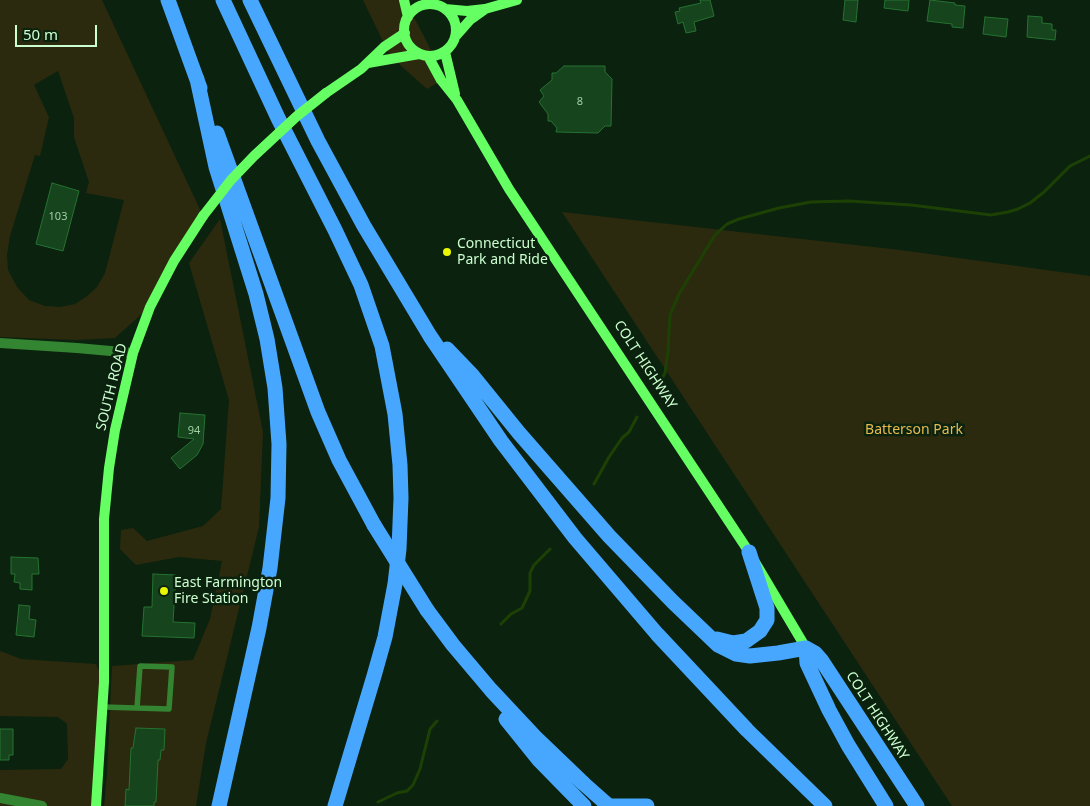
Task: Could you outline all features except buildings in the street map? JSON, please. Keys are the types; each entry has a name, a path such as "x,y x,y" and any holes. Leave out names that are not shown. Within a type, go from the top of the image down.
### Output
{"highway":[{"path":"168,0 318,412 343,468 374,526 427,610 470,666 521,739 584,806"},
{"path":"223,0 278,118 361,285 382,346 395,414 400,465 401,506 395,584 374,676 335,806"},
{"path":"250,0 332,168 377,249 430,336 519,465 616,588 705,687 825,806"},
{"path":"197,80 218,176 252,279 265,331 275,388 279,444 277,512 270,568 259,628 219,806"},
{"path":"430,336 462,364 609,536 722,648 740,655 761,656 806,648"},
{"path":"704,632 725,642 739,643 753,637 764,624 768,616 767,608 749,552"},
{"name":"COLT HIGHWAY","path":"806,648 808,664 829,710 848,745 886,806"},
{"name":"COLT HIGHWAY","path":"806,648 815,653 822,661 917,806"},
{"path":"470,666 530,731 607,806 647,806"}],"main road":[{"path":"404,0 408,17"},
{"path":"485,9 470,20 451,46 436,56 423,55 412,49 407,42 404,33 408,17 426,2 445,9 467,11 485,9 518,0"},
{"path":"445,9 455,22 455,38"},
{"name":"SOUTH ROAD","path":"96,806 102,706 104,519 107,487 119,410 133,354 147,315 162,281 181,249 203,216 231,180 297,116 368,63 384,47 404,33"},
{"name":"COLT HIGHWAY","path":"444,52 457,100"},
{"name":"SOUTH ROAD","path":"368,63 423,55"},
{"name":"COLT HIGHWAY","path":"423,55 457,100 514,196 749,552 806,648"}],"street":[{"path":"0,343 133,354"},
{"path":"0,798 42,806"}],"lane":[{"path":"102,706 137,708 169,708 172,667 140,666 137,708"}],"green space":[{"path":"0,0 102,0 203,216 155,302 115,338 76,340 0,337","holes":["58,71 74,118 74,137 89,182 86,193 124,200 105,273 97,287 75,304 60,307 45,306 29,300 17,287 8,270 7,255 10,236 35,155 40,156 49,117 34,85"]},
{"path":"363,0 405,0 457,100 439,82 427,89 390,56"},
{"name":"Batterson Park","path":"562,212 900,250 1090,276 1090,806 952,806"},
{"path":"220,219 263,432 259,527 206,743 196,806 104,806 112,666 193,660 210,619 222,561 179,557 136,565 120,549 121,530 133,528 147,541 203,526 221,509 229,400 189,263"},
{"path":"0,651 21,659 96,664 104,682 96,806 0,806 0,770 61,769 68,759 67,724 58,717 0,716"}],"waterway":[{"path":"659,384 665,373 670,315 679,294 715,235 727,224 779,208 811,202 849,201 911,205 991,215 1008,212 1030,203 1070,166 1090,156"},
{"path":"594,484 609,457 622,438 629,432 637,417"},
{"path":"501,624 511,614 522,608 530,591 530,573 534,565 550,549"},
{"path":"378,802 397,793 407,791 413,785 420,769 430,729 437,721"}],"place":[{"name":"Connecticut Park and Ride","path":"447,252"},
{"name":"East Farmington Fire Station","path":"164,591"}]}
